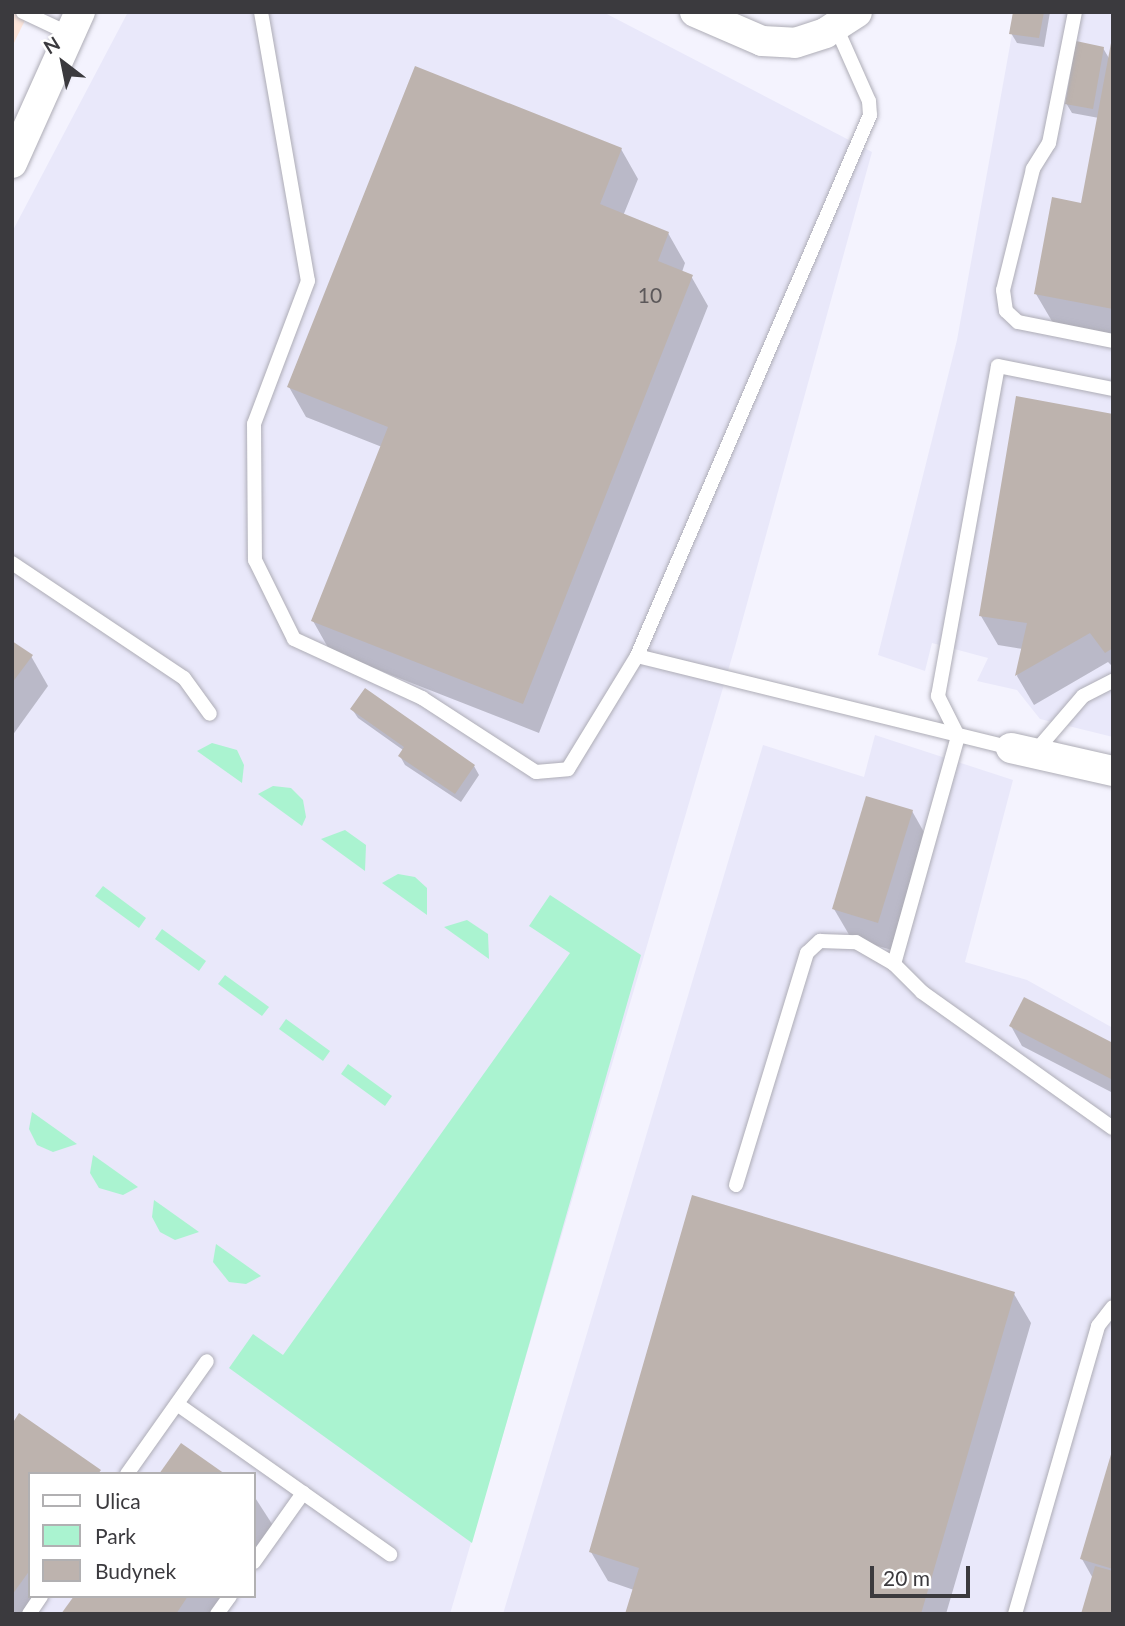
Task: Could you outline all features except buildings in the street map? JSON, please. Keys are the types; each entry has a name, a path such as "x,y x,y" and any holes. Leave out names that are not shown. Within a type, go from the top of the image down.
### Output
{"street":[{"path":"695,12 762,41 794,43 846,20"},
{"path":"12,163 75,23"},
{"path":"1023,751 1113,771"}],"lane":[{"path":"23,12 75,23"},
{"path":"261,12 308,281 254,424 255,560 294,639 422,698 536,772 568,769 637,656 870,115 869,101 846,20"},
{"path":"1075,12 1049,143 1033,169 1003,289 1006,311 1018,321 1113,341"},
{"path":"894,964 958,736 938,696 998,366 1113,389"},
{"path":"12,563 184,678 210,713"},
{"path":"637,656 1023,751 1083,696 1113,681"},
{"path":"736,1185 807,953 820,941 856,942 894,964 922,992 1113,1128"},
{"path":"1015,1614 1098,1326 1113,1307"},
{"path":"128,1472 207,1361"},
{"path":"177,1404 390,1554"},
{"path":"256,1559 303,1493"},
{"path":"29,1614 40,1598"},
{"path":"217,1614 229,1598"}],"shaded area":[{"path":"12,12 29,12 12,47"},
{"path":"128,12 603,12 872,152 735,647 450,1614 12,1614 12,232"},
{"path":"1016,12 1113,12 1113,737 1040,719 1017,690 977,681 988,658 932,643 925,671 878,655 957,340"},
{"path":"875,735 1013,780 965,962 1027,980 1113,1028 1113,1614 503,1614 763,745 864,777"}],"green space":[{"path":"212,743 237,750 244,765 242,783 197,751"},
{"path":"273,786 291,788 303,800 306,817 302,826 258,794"},
{"path":"345,830 366,845 365,871 321,839"},
{"path":"398,874 415,877 427,888 427,915 382,883"},
{"path":"103,886 146,918 139,928 95,896"},
{"path":"550,895 641,955 472,1543 229,1368 253,1334 283,1355 570,953 529,926"},
{"path":"467,920 488,934 489,959 444,927"},
{"path":"162,929 206,961 199,971 155,939"},
{"path":"225,975 269,1007 262,1016 218,984"},
{"path":"286,1019 330,1051 323,1061 279,1029"},
{"path":"348,1064 392,1096 385,1106 341,1074"},
{"path":"32,1112 77,1144 53,1152 37,1145 29,1129"},
{"path":"93,1155 138,1187 123,1195 99,1188 90,1173"},
{"path":"154,1200 199,1232 175,1240 160,1232 152,1217"},
{"path":"216,1244 261,1276 246,1284 229,1282 213,1262"}]}
